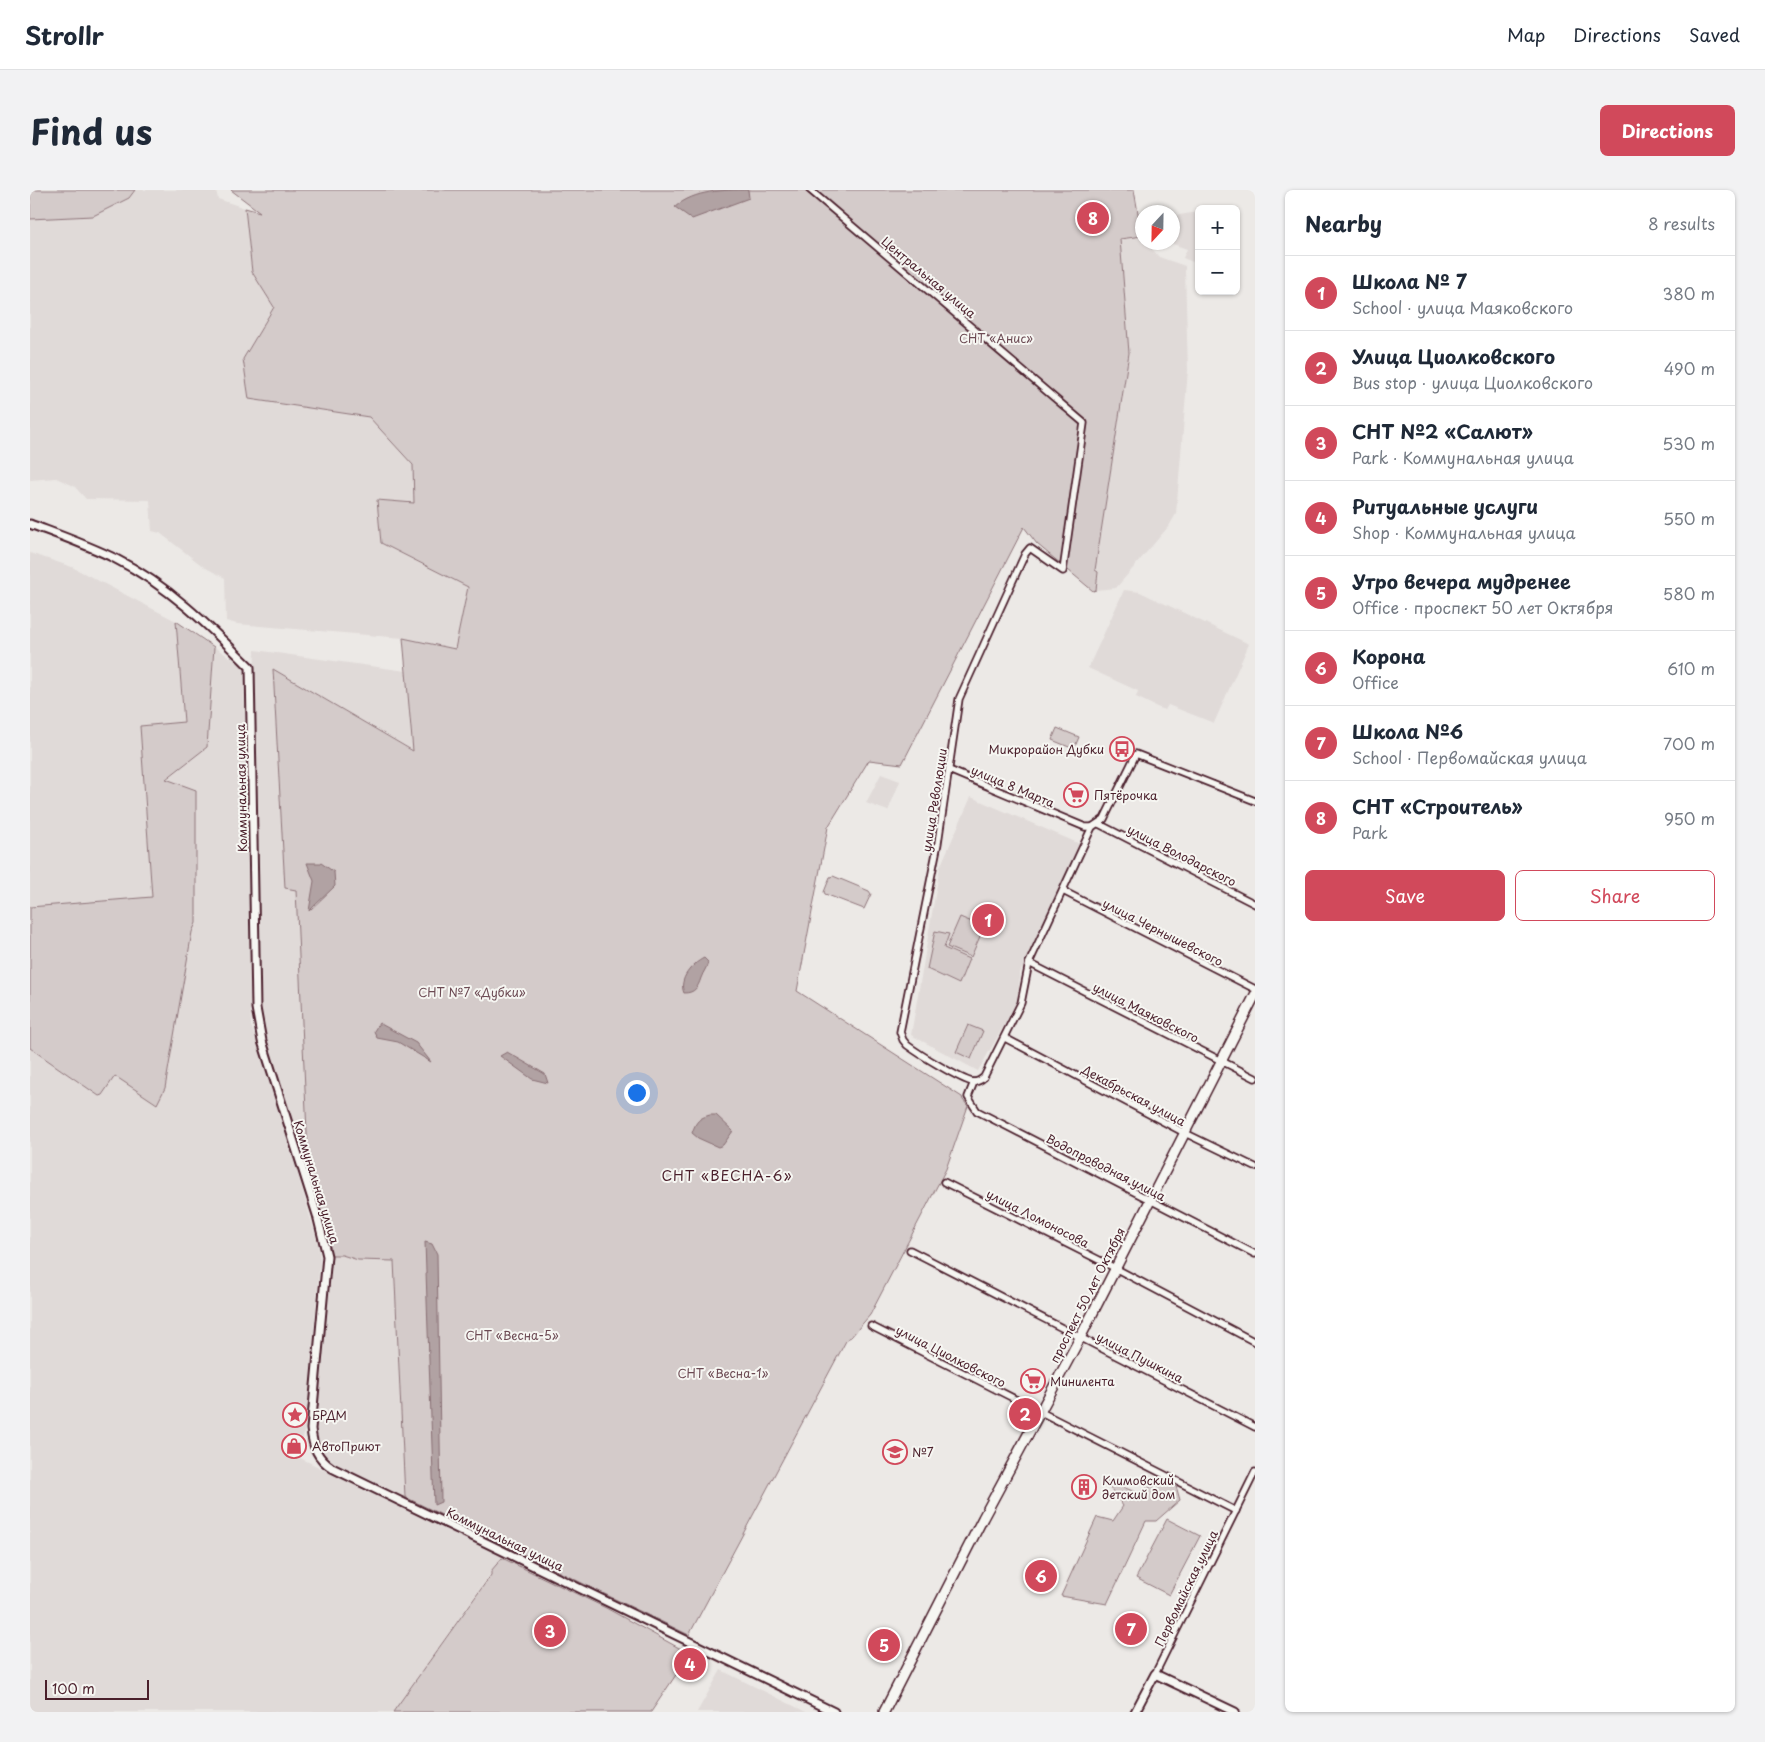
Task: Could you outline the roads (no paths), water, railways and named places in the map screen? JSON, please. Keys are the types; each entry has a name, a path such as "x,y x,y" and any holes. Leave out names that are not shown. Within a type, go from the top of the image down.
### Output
{"main road":[{"name":"проспект 50 лет Октября","path":"884,1712 983,1518 1116,1269 1255,995"}],"street":[{"name":"Центральная улица","path":"810,190 1084,423 1063,566"},
{"name":"Коммунальная улица","path":"30,524 78,541 117,559 151,580 200,618 250,667 256,1008 262,1041 317,1215 327,1256 311,1429 317,1454 322,1461 332,1468 834,1712"},
{"name":"улица Революции","path":"974,1082 963,1078 907,1045 900,1032 938,843 959,699 1025,554 1030,548 1063,571 1063,566"},
{"path":"974,1082 984,1077 1021,1003 1029,963 1092,826 1099,824 1104,819 1136,754 1255,801"},
{"name":"улица 8 Марта","path":"949,770 1085,827 1092,826"},
{"name":"улица Володарского","path":"1099,824 1255,904"},
{"name":"улица Чернышевского","path":"1063,891 1255,990"},
{"name":"улица Маяковского","path":"1029,963 1255,1078"},
{"name":"Декабрьская улица","path":"1004,1038 1185,1133 1255,1167"},
{"name":"Водопроводная улица","path":"974,1082 968,1097 977,1111 1255,1254"},
{"name":"улица Ломоносова","path":"944,1182 1255,1342"},
{"name":"улица Пушкина","path":"910,1250 1255,1427"},
{"name":"улица Циолковского","path":"871,1326 1236,1511"},
{"name":"Первомайская улица","path":"1135,1712 1255,1472"},
{"path":"1155,1674 1235,1712"}],"place":[{"name":"СНТ «Строитель»","path":"1093,218"},
{"name":"Микрорайон Дубки","path":"1122,749"},
{"name":"Пятёрочка","path":"1076,795"},
{"name":"Школа № 7","path":"988,920"},
{"name":"Минилента","path":"1033,1381"},
{"name":"Улица Циолковского","path":"1025,1414"},
{"name":"БРДМ","path":"295,1415"},
{"name":"АвтоПриют","path":"294,1446"},
{"name":"№7","path":"895,1452"},
{"name":"Климовский детский дом","path":"1084,1487"},
{"name":"Корона","path":"1041,1576"},
{"name":"Школа №6","path":"1131,1629"},
{"name":"СНТ №2 «Салют»","path":"550,1631"},
{"name":"Утро вечера мудренее","path":"884,1645"},
{"name":"Ритуальные услуги","path":"690,1664"}],"district":[{"name":"СНТ «ВЕСНА-6»","path":"727,1175"}],"park label":[{"name":"СНТ «Анис»","path":"996,338"},
{"name":"СНТ №7 «Дубки»","path":"472,992"},
{"name":"СНТ «Весна-5»","path":"512,1335"},
{"name":"СНТ «Весна-1»","path":"723,1373"}]}
